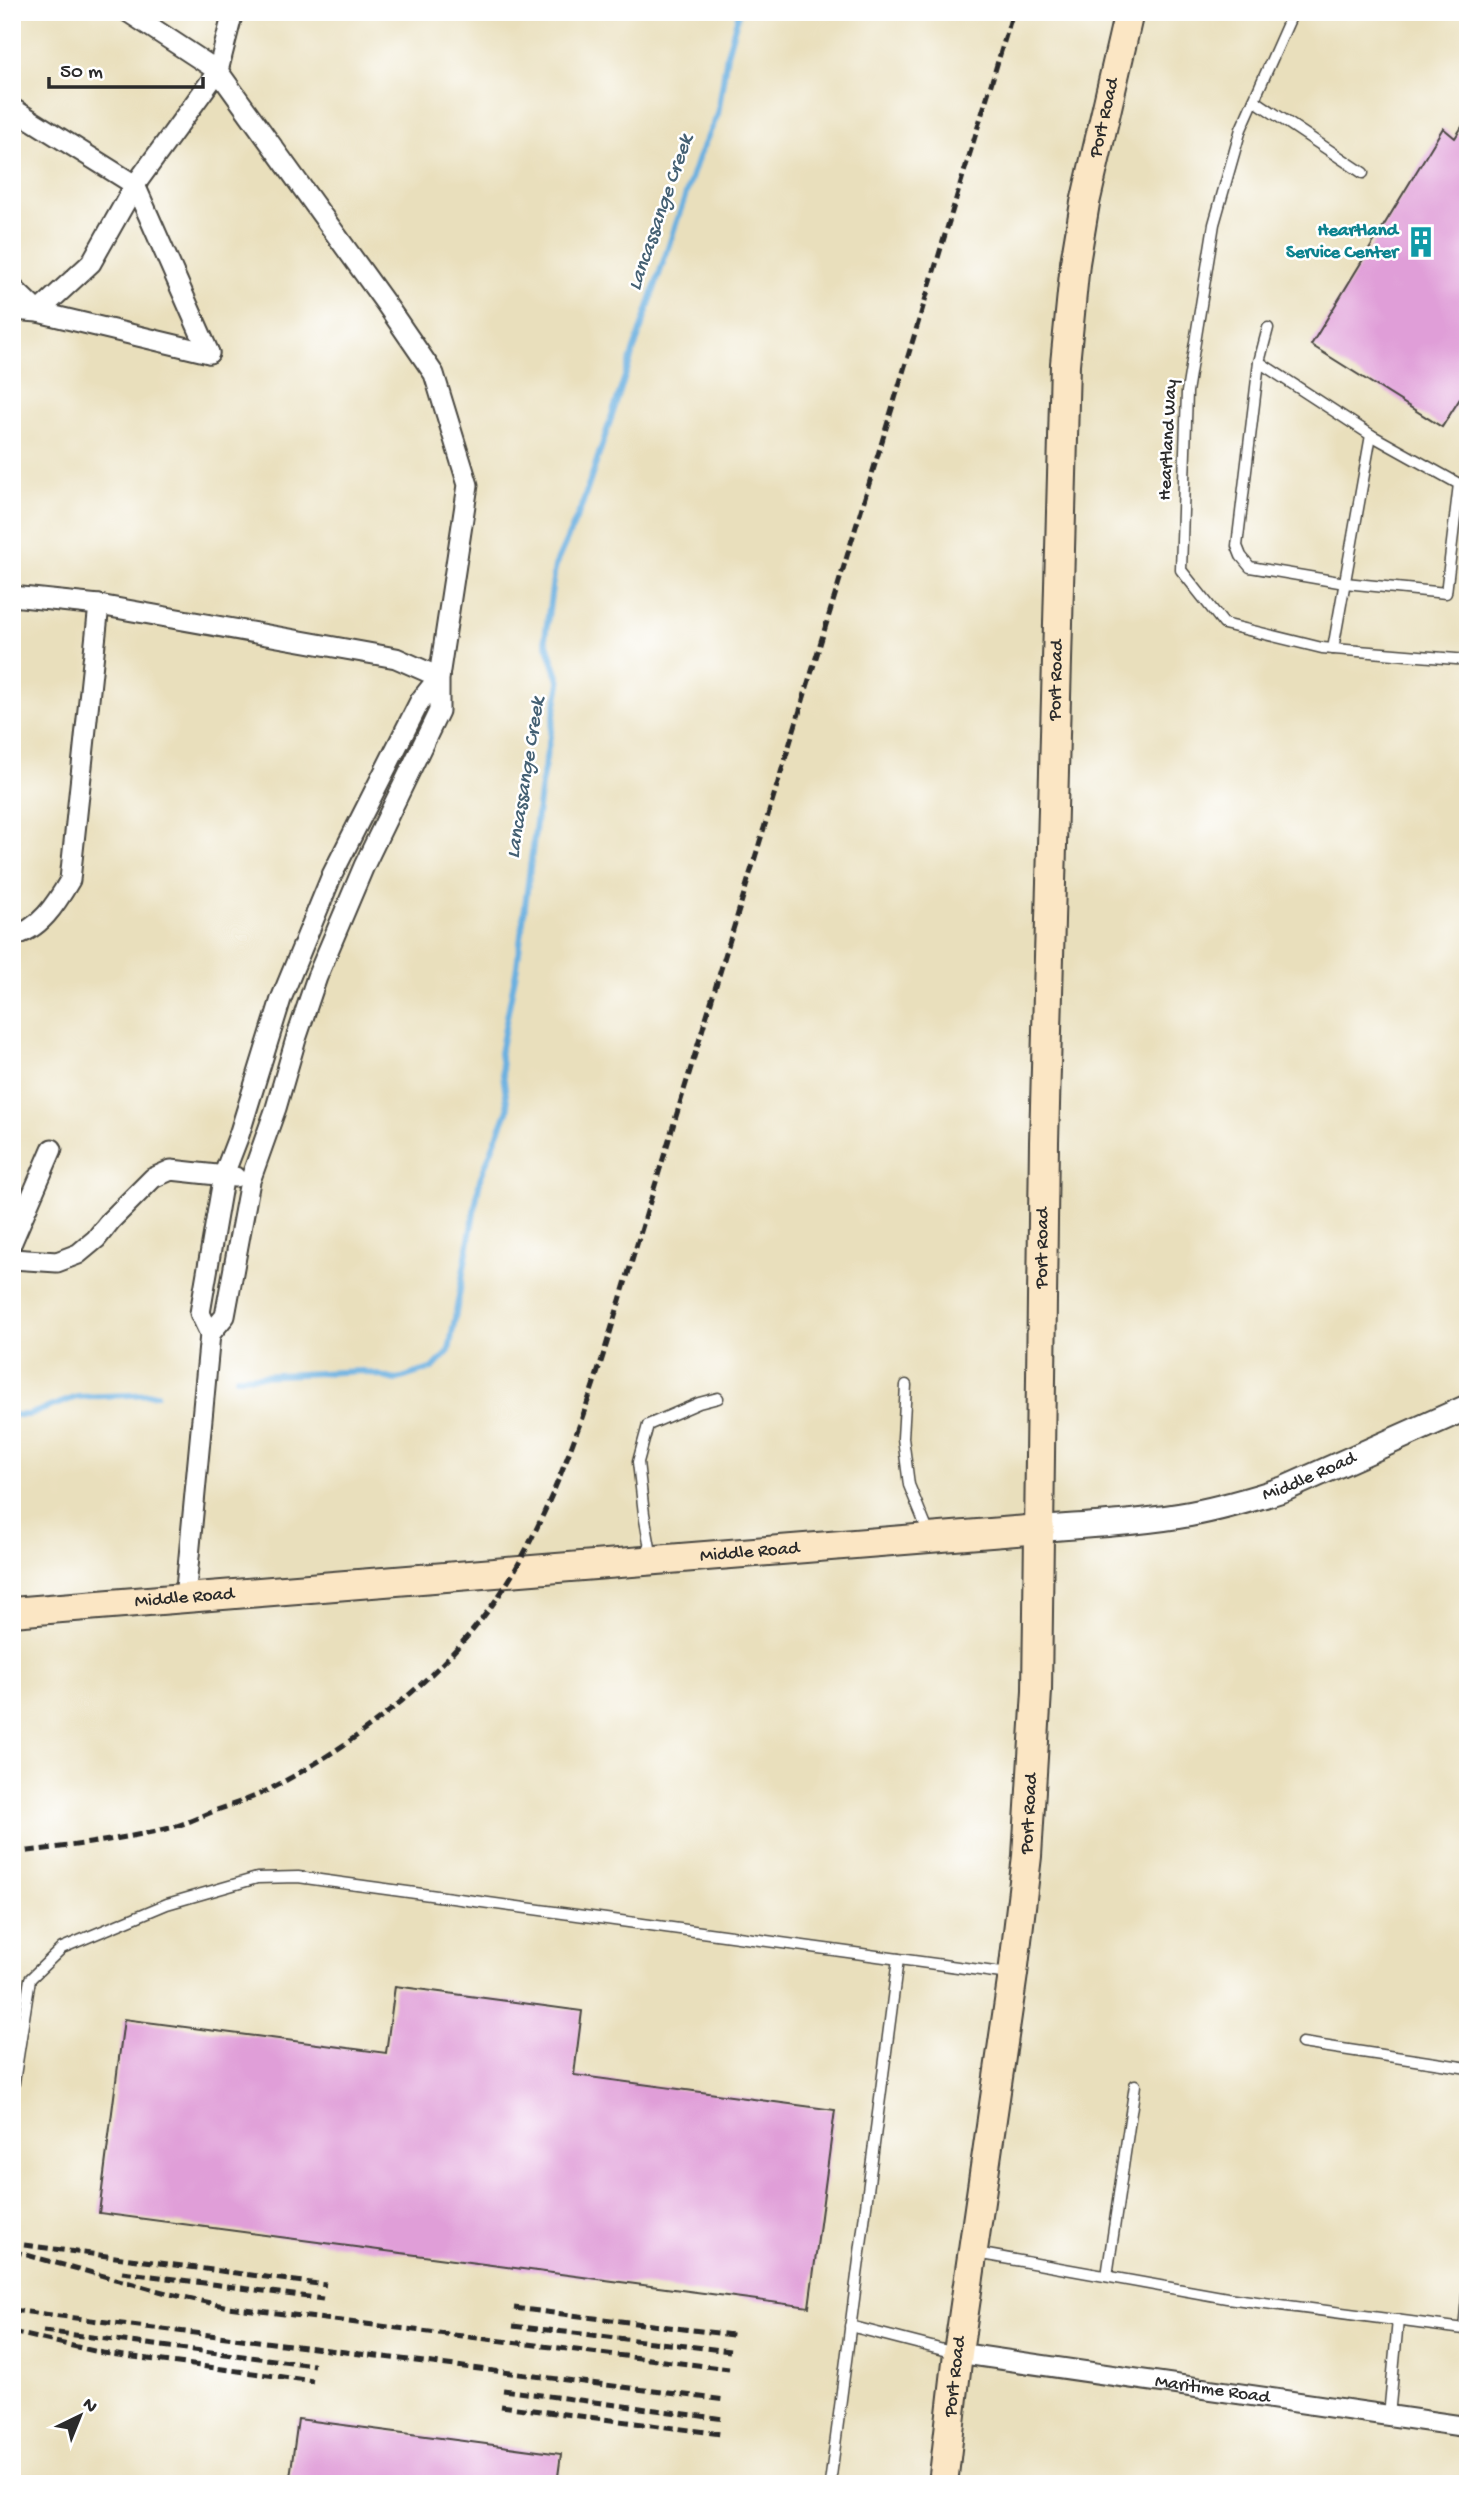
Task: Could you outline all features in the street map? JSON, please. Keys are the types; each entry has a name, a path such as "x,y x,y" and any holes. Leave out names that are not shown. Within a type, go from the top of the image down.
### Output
{"main road":[{"name":"Port Road","path":"943,2484 958,2353 1013,1974 1027,1856 1038,1691 1044,1142 1065,364 1075,263 1085,203 1129,12"},
{"name":"Middle Road","path":"12,1612 1040,1529"}],"street":[{"path":"128,12 218,71 386,304 434,374 468,485 439,677 439,711 364,866 317,977 250,1181 225,1316 210,1334"},
{"path":"38,312 91,262 135,186 218,71 233,12"},
{"path":"12,107 135,186 209,354 38,312 12,310"},
{"path":"12,287 38,312"},
{"path":"12,596 99,605 396,658 439,677"},
{"path":"12,936 27,933 55,905 70,880 99,605"},
{"path":"186,1599 210,1334 200,1313 224,1174 281,999 332,875 420,701 439,677"},
{"path":"12,1242 52,1149"},
{"path":"12,1259 57,1262 78,1254 96,1239 153,1178 171,1170 224,1174 250,1181"},
{"name":"Middle Road","path":"1040,1529 1159,1519 1253,1499 1284,1489 1468,1406"},
{"name":"Maritime Road","path":"958,2353 1468,2427"}],"lane":[{"name":"Heartland Way","path":"1293,12 1241,129 1214,224 1187,392 1181,570 1224,624 1333,649 1468,660"},
{"path":"1254,100 1363,173"},
{"path":"1259,362 1371,435 1459,484 1446,593 1345,583 1250,567 1241,556 1237,546 1259,362 1268,328"},
{"path":"1333,649 1371,435"},
{"path":"906,1385 903,1438 909,1485 930,1537"},
{"path":"652,1560 643,1514 638,1462 648,1425 699,1403 718,1398"},
{"path":"12,2095 30,1979 62,1948 167,1905 257,1878 298,1877 1013,1974"},
{"path":"830,2484 898,1959"},
{"path":"1303,2043 1468,2068"},
{"path":"1107,2276 1135,2085"},
{"path":"972,2252 1227,2298 1464,2329 1468,2287"},
{"path":"1389,2416 1398,2320"},
{"path":"850,2326 958,2353"}],"building":[{"name":"Heartland Service Center","path":"1468,117 1468,386 1442,427 1311,345 1443,128 1455,138"},
{"path":"395,1986 582,2011 574,2075 835,2110 809,2307 99,2213 124,2019 386,2053"},
{"path":"298,2419 561,2454 557,2484 289,2484"}],"waterway":[{"name":"Lancassange Creek","path":"237,1377 362,1371 395,1380 433,1368 449,1351 480,1179 508,1109 500,1053 517,966 541,785 560,683 545,638 555,566 581,508 698,158 718,114 727,54 739,12"},
{"name":"Lancassange Creek","path":"12,1415 28,1415 77,1397 157,1394"}],"railway":[{"path":"12,1853 111,1840 170,1828 252,1798 300,1773 371,1725 437,1669 493,1605 515,1570 564,1466 602,1359 1013,12"},
{"path":"24,2245 326,2285"},
{"path":"12,2251 228,2307 729,2369"},
{"path":"122,2272 323,2299"},
{"path":"514,2308 733,2335"},
{"path":"12,2310 725,2400"},
{"path":"513,2326 730,2351"},
{"path":"43,2331 314,2365"},
{"path":"12,2332 103,2353 313,2381"},
{"path":"503,2390 724,2419"},
{"path":"501,2406 722,2434"}],"place":[{"name":"Heartland Service Center","path":"1421,242"}]}
